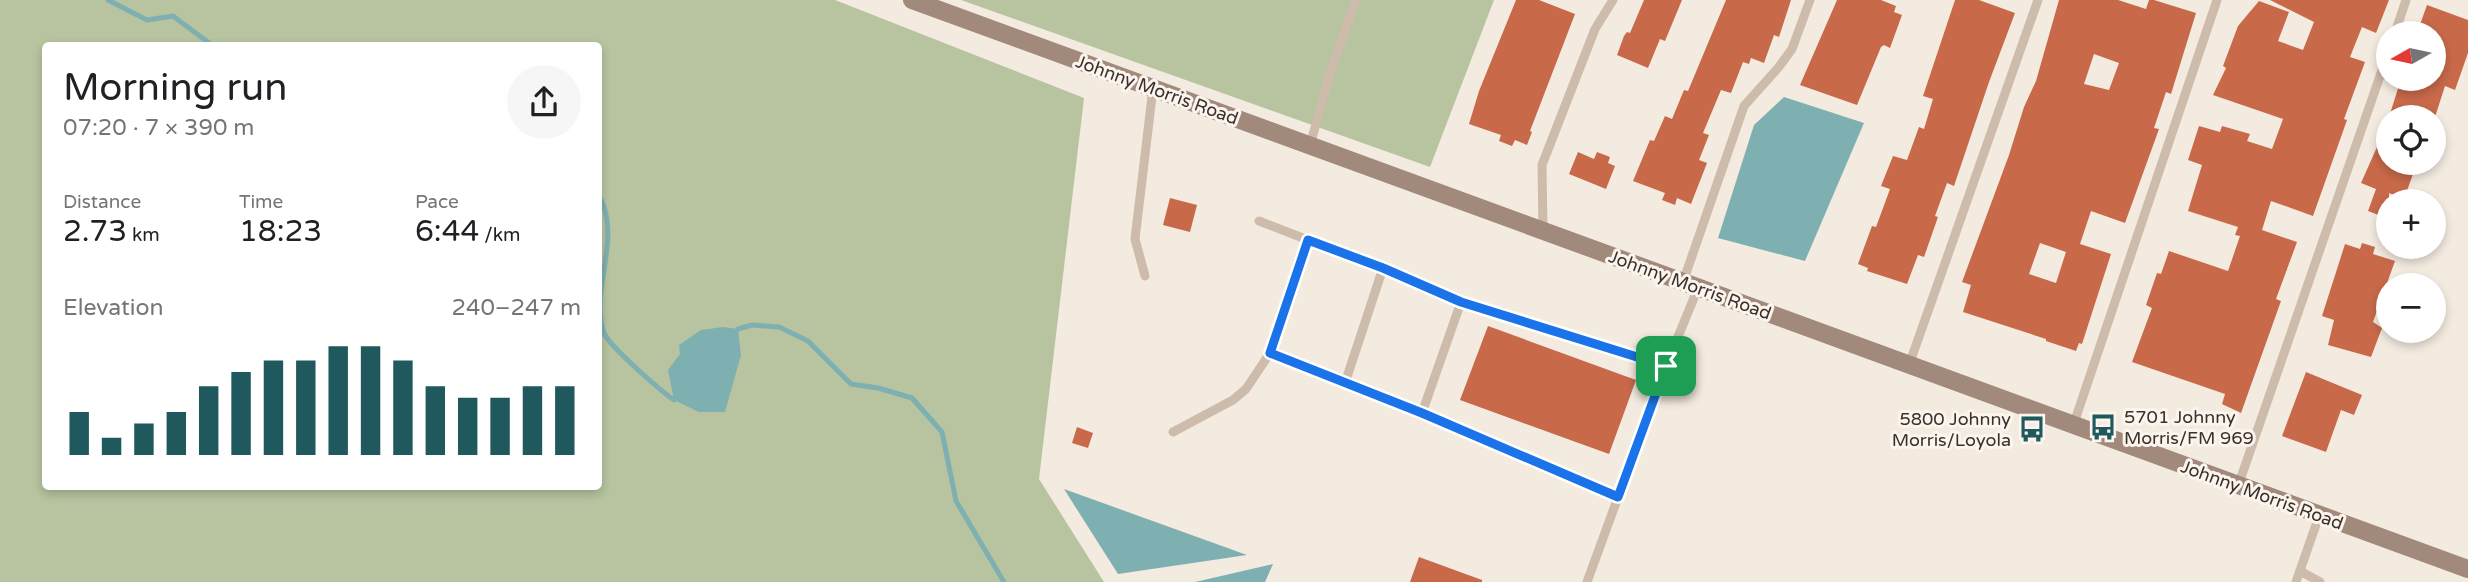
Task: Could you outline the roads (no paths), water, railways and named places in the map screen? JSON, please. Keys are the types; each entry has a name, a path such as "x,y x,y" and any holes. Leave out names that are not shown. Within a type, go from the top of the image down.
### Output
{"street":[{"name":"Johnny Morris Road","path":"912,0 2468,569"}],"lane":[{"path":"1310,146 1329,76 1356,0"},
{"path":"1543,231 1542,165 1595,29 1613,0"},
{"path":"1587,582 1666,366 1744,106 1779,68 1792,49 1810,0"},
{"path":"1909,365 2038,0"},
{"path":"2073,426 2217,0"},
{"path":"2399,21 2406,0"},
{"path":"1144,276 1135,239 1153,88"},
{"path":"2238,486 2376,88"},
{"path":"1259,220 1383,268 1461,302 1666,366"},
{"path":"1173,432 1233,400 1245,389 1270,353 1308,240"},
{"path":"1345,383 1383,268"},
{"path":"1422,413 1461,302"},
{"path":"1270,353 1422,413 1618,497"},
{"path":"2296,582 2319,516"},
{"path":"2300,571 2320,582"}],"water":[{"path":"1784,97 1864,123 1805,261 1718,238 1754,125"},
{"path":"723,327 738,329 741,355 725,412 699,412 674,400 668,370 680,354 679,345 701,330"},
{"path":"1064,489 1247,555 1118,574"},
{"path":"1273,564 1265,582 1195,582"}],"waterway":[{"path":"108,0 147,20 173,16 208,42"},
{"path":"602,203 608,227 602,283"},
{"path":"602,322 604,333 625,358 674,400 679,395"},
{"path":"735,333 738,329 752,325 779,327 808,341 851,384 878,388 912,398 942,432 956,501 1004,582"}],"place":[{"name":"5701 Johnny Morris/FM 969","path":"2103,427"},
{"name":"5800 Johnny Morris/Loyola","path":"2032,429"}]}
